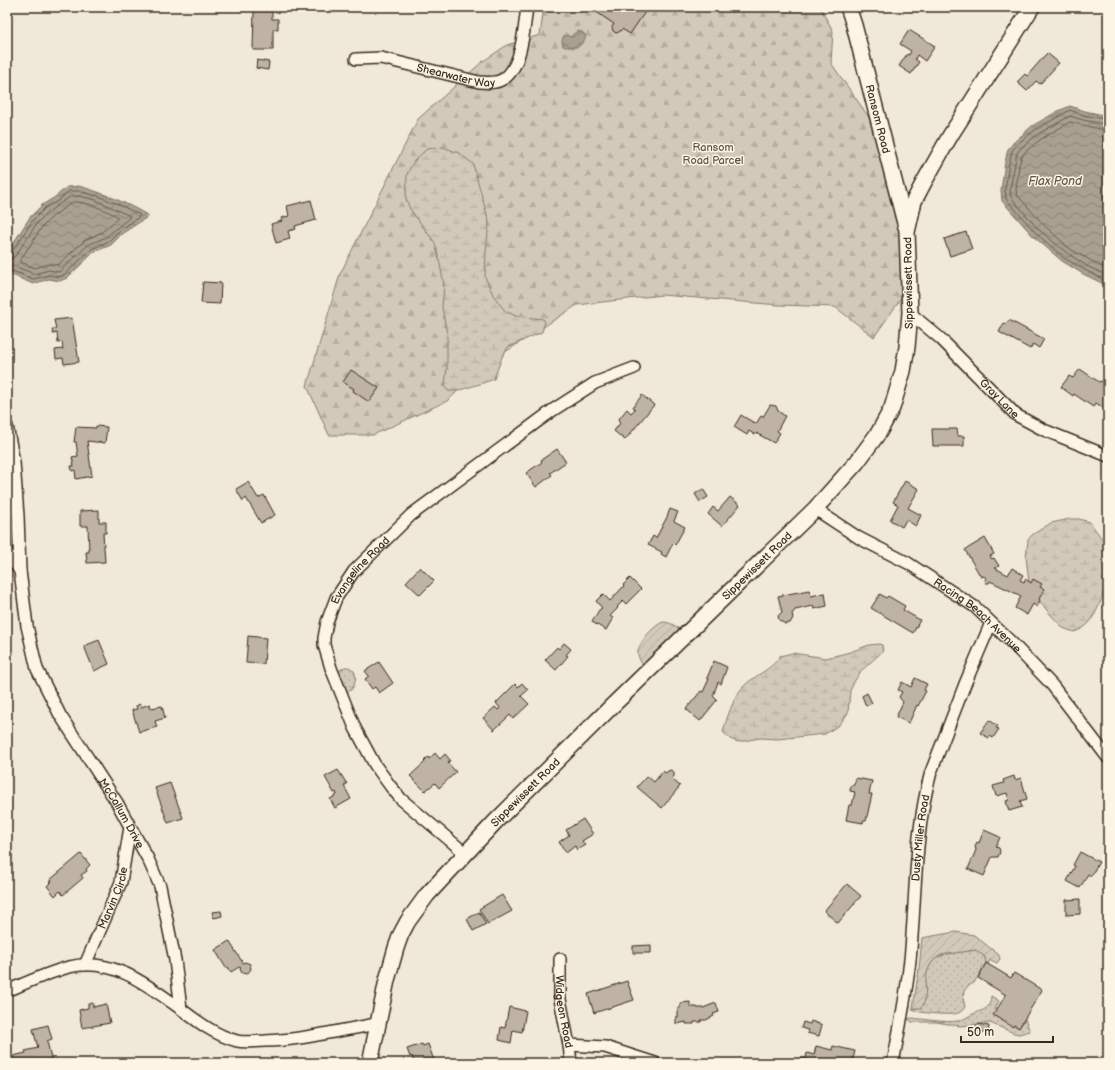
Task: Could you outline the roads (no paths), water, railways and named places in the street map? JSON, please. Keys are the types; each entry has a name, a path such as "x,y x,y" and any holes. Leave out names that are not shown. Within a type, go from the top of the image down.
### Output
{"main road":[{"name":"Ransom Road","path":"848,7 854,25 907,232"},
{"name":"Sippewissett Road","path":"370,1063 377,1024 391,964 401,934 427,895 465,854 612,706 815,509 857,462 886,420 892,408 902,371 909,334 910,313 907,232 914,202 930,170 976,93 1032,7"}],"street":[{"name":"Shearwater Way","path":"356,59 381,58 479,82 496,82 510,74 519,56 527,7"},
{"name":"Gray Lane","path":"910,313 941,339 1016,415 1044,430 1108,456"},
{"name":"Evangeline Road","path":"465,854 401,799 375,765 355,728 331,668 324,645 327,622 336,598 354,571 411,515 553,410 594,383 634,368"},
{"name":"McCallum Drive","path":"7,426 14,462 20,572 26,626 31,648 40,676 60,715 102,779 130,827 160,886 175,960 181,1009"},
{"name":"Racing Beach Avenue","path":"815,509 859,538 915,568 975,607 1052,685 1108,758"},
{"path":"7,553 20,572"},
{"name":"Dusty Miller Road","path":"893,1063 909,973 920,829 928,785 931,772 965,684 991,624"},
{"name":"Marvin Circle","path":"85,965 121,882 130,827"},
{"name":"Widgeon Road","path":"560,959 560,999 571,1063"},
{"path":"7,989 14,988 70,967 85,965 117,970 134,976 208,1028 223,1036 239,1041 304,1038 377,1024"},
{"path":"569,1045 605,1047 655,1063"}],"water":[{"path":"577,31 584,34 584,41 574,48 563,46 563,37 567,35 570,37"},
{"name":"Flax Pond","path":"1070,106 1108,116 1108,286 1083,274 1062,261 1033,236 1002,201 1001,190 1008,149 1032,126"},
{"path":"79,186 115,199 149,216 123,233 111,245 94,252 67,278 60,281 49,279 33,284 7,273 7,253 30,217 42,205 67,187"}],"park label":[{"name":"Ransom Road Parcel","path":"713,153"}]}
